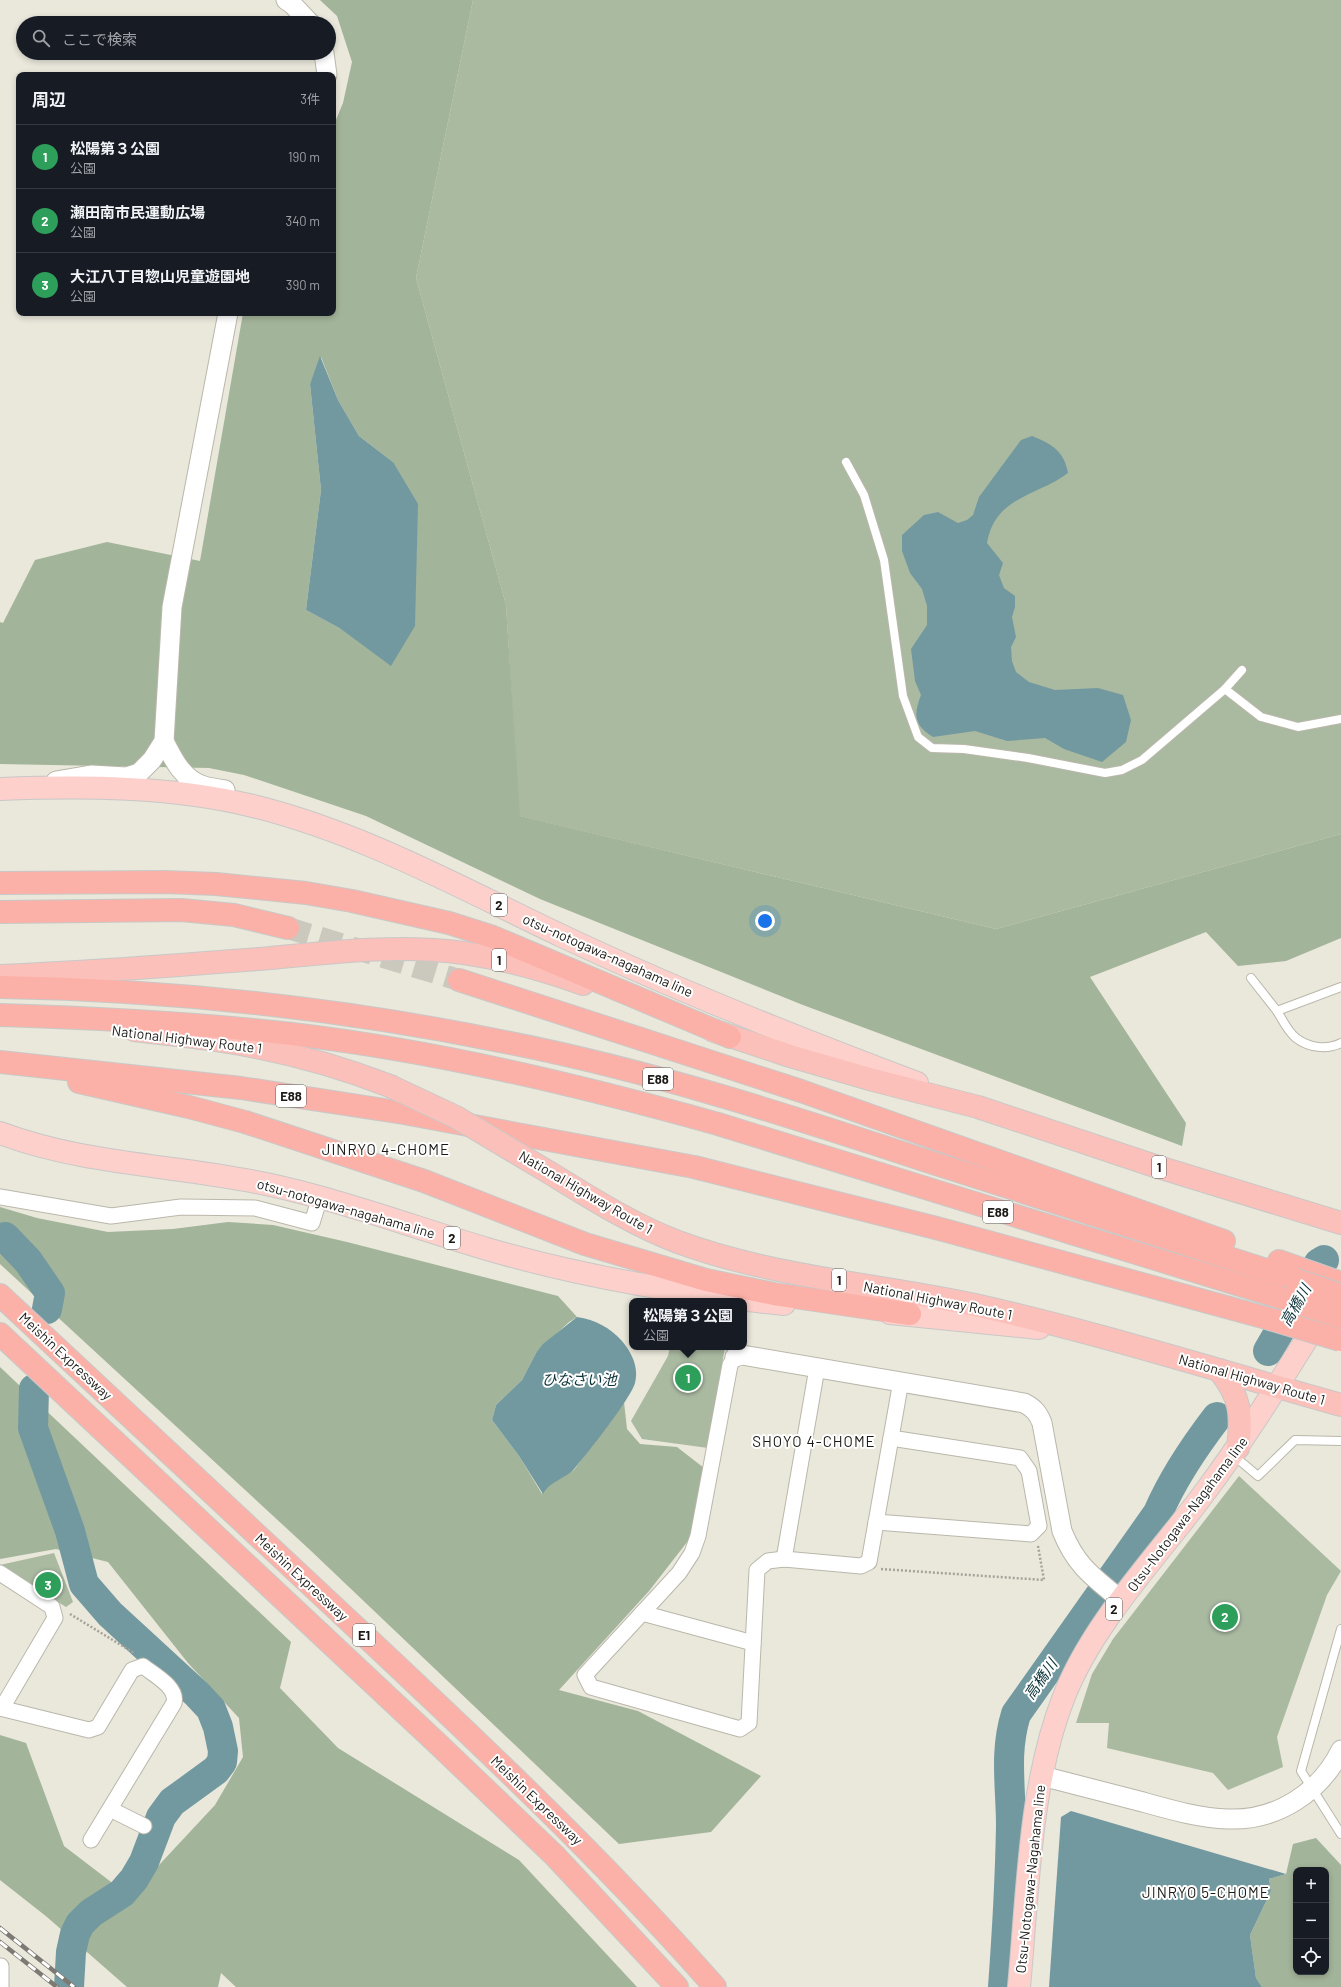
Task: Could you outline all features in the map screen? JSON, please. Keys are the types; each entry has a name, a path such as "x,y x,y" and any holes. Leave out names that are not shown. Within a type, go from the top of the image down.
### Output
{"highway":[{"path":"0,883 165,882 216,884 306,893 352,901 449,923 493,937 730,1037"},
{"path":"0,912 181,910 234,915 288,928"},
{"name":"1","path":"0,976 133,969 333,953 428,950 463,953 537,970 576,981 730,1037 873,1080 978,1107 1155,1166 1341,1223"},
{"name":"E88","path":"459,980 801,1091 1297,1274 1341,1295"},
{"name":"E88","path":"0,987 152,992 297,1008 429,1028 571,1056 725,1097 1297,1274"},
{"name":"E88","path":"0,1015 146,1020 292,1034 416,1053 504,1071 639,1102 718,1124 1341,1317"},
{"name":"National Highway Route 1","path":"0,1023 133,1030 223,1041 313,1060 390,1086 456,1116 602,1204 676,1241 711,1253 761,1266 974,1305 1143,1347 1277,1387 1341,1404"},
{"name":"E88","path":"0,1062 82,1069 241,1088 412,1114 694,1167 940,1229 1270,1319 1341,1340"},
{"path":"0,1069 88,1083 245,1122 424,1181 585,1244 706,1280 774,1294 910,1314"},
{"path":"1297,1274 1341,1284"},
{"name":"Meishin Expressway","path":"0,1295 467,1732 578,1839 669,1935 715,1987"},
{"name":"Meishin Expressway","path":"0,1334 433,1739 555,1856 677,1987"},
{"path":"1219,1370 1230,1384 1240,1410 1235,1451"}],"main road":[{"name":"otsu-notogawa-nagahama line","path":"0,789 80,787 154,790 252,806 328,828 364,841 562,935 697,995 790,1034 978,1107"},
{"name":"otsu-notogawa-nagahama line","path":"0,1133 24,1142 61,1151 235,1178 320,1197 488,1249 549,1265 611,1278 733,1298"},
{"name":"Otsu-Notogawa-Nagahama line","path":"1019,1987 1035,1809 1054,1726 1065,1694 1083,1654 1109,1616 1118,1597 1235,1451 1341,1284"},
{"name":"otsu-notogawa-nagahama line","path":"747,1300 910,1314 1061,1331 1143,1347"}],"street":[{"path":"286,0 303,16"},
{"path":"325,60 327,72"},
{"path":"29,788 63,779 91,775 126,777 139,773 152,760 164,741 172,608 227,316"},
{"path":"164,741 174,762 192,780 203,786 224,790 252,800 280,814"},
{"path":"0,1197 111,1216 181,1207 254,1208 312,1223 320,1197"},
{"path":"901,1381 869,1562 861,1566 784,1559 768,1562 757,1570 749,1723 740,1729 591,1687 585,1675 679,1572 692,1553 698,1536 730,1364 734,1357 742,1355 901,1381 1024,1403 1032,1406 1038,1413 1042,1423 1062,1531 1066,1541 1080,1565 1118,1597"},
{"path":"784,1559 817,1368"},
{"path":"876,1522 1031,1534 1039,1526 1028,1471 1020,1458 891,1438"},
{"path":"0,1573 52,1607 55,1618 1,1708 89,1730 98,1727 132,1670 143,1666 173,1691 176,1697 174,1704 91,1840"},
{"path":"642,1613 753,1644"},
{"path":"1042,1776 1181,1812 1229,1819 1254,1817 1278,1811 1301,1799 1328,1773 1341,1750"},
{"path":"110,1808 144,1826"},
{"path":"1,1966 1,1987"}],"lane":[{"path":"846,462 864,495 884,560 903,696 918,737 932,748 964,749 1028,758 1105,773 1122,770 1142,760 1225,689 1242,670"},
{"path":"1225,689 1260,717 1298,727 1341,719"},
{"path":"1251,978 1295,1037 1314,1047 1332,1047 1341,1043"},
{"path":"1277,1011 1341,987"},
{"path":"1235,1451 1258,1476 1295,1440 1341,1441"},
{"path":"1341,1629 1301,1771 1341,1834"}],"path":[{"path":"869,1562 876,1569 1044,1580 1037,1541 1031,1534"},
{"path":"54,1611 66,1612 137,1654 143,1666"}],"green space":[{"path":"320,0 473,0 416,278 506,605 520,816 996,929 1341,834 1341,938 1286,961 1238,966 1206,932 1090,977 1186,1123 1182,1146 803,1005 540,899 366,816 244,775 209,768 0,764 0,622 3,623 35,560 107,542 200,561 242,316 336,316 336,120 343,103 352,62 337,16","holes":["321,357 338,400 359,436 393,462 341,629 306,610 321,490 310,384"]},
{"path":"473,0 1341,0 1341,834 996,929 519,816 506,605 416,278"},
{"path":"0,1207 37,1218 108,1232 173,1229 228,1222 273,1225 347,1242 558,1296 577,1317 569,1322 536,1353 522,1380 496,1405 492,1420 519,1456 542,1494 548,1485 574,1470 624,1402 627,1429 640,1444 677,1447 704,1468 691,1537 649,1591 559,1690 638,1711 761,1776 711,1832 619,1844 309,1549 0,1264"},
{"path":"669,1350 724,1350 708,1448 642,1439 631,1421 668,1356"},
{"path":"0,1367 291,1642 280,1688 338,1748 519,1860 637,1987 236,1987 221,1973 218,1987 127,1987 47,1917 0,1880 0,1735 26,1743 64,1846 132,1898 160,1864 215,1805 243,1757 239,1718 188,1663 108,1562 56,1549 0,1559"},
{"path":"1239,1476 1341,1571 1327,1595 1277,1737 1283,1767 1228,1790 1213,1773 1107,1748 1109,1723 1076,1723 1092,1674 1113,1639"},
{"path":"54,1553 73,1602 66,1607 0,1567 0,1565"},
{"path":"1316,1838 1341,1865 1341,1987 1262,1987 1256,1978 1250,1935 1271,1891 1269,1879 1286,1874 1293,1844"}],"water":[{"path":"320,356 338,400 359,436 393,462 418,504 415,626 391,666 341,629 306,610 321,490 310,384"},
{"path":"1032,436 1046,442 1056,449 1064,459 1068,473 1056,481 1008,506 999,515 992,527 987,543 1003,563 999,575 1004,588 1015,596 1015,607 1012,617 1016,637 1011,647 1012,661 1016,672 1029,682 1055,690 1098,688 1123,695 1131,720 1126,742 1102,762 1064,749 1045,738 1007,741 975,731 933,737 922,728 917,719 916,714 918,702 921,695 915,681 911,649 927,625 927,606 922,589 910,573 902,551 902,535 924,515 938,512 958,523 967,520 973,515 979,497 1021,440"},
{"name":"ひなさい池","path":"577,1317 602,1325 622,1341 634,1360 636,1371 635,1383 626,1401 581,1461 571,1472 546,1489 543,1494 519,1456 492,1420 496,1405 522,1380 536,1353 543,1344"},
{"path":"1071,1811 1286,1874 1269,1879 1271,1891 1250,1935 1256,1978 1262,1987 1049,1987 1061,1817"}],"waterway":[{"path":"5,1237 28,1261 50,1293 47,1309"},
{"name":"高橋川","path":"1268,1351 1319,1263 1324,1260"},
{"path":"34,1389 33,1428 70,1531 84,1584 110,1614 197,1694 211,1709 218,1727 223,1751 222,1762 216,1770 172,1802 161,1817 144,1862 134,1879 122,1893 91,1913 80,1924 75,1934 71,1952 69,1987"},
{"name":"高橋川","path":"1003,1987 1011,1846 1009,1756 1012,1728 1016,1714 1158,1513 1170,1487 1184,1463 1217,1417"}],"tunnel":[{"path":"288,928 459,980"}],"railway":[{"path":"0,1928 74,1987"},
{"path":"0,1942 57,1987"}],"place":[{"name":"松陽第３公園","path":"688,1378"},
{"name":"大江八丁目惣山児童遊園地","path":"48,1585"},
{"name":"瀬田南市民運動広場","path":"1225,1617"}],"district":[{"name":"JINRYO 4-CHOME","path":"386,1149"},
{"name":"SHOYO 4-CHOME","path":"814,1441"},
{"name":"JINRYO 5-CHOME","path":"1206,1892"}]}
